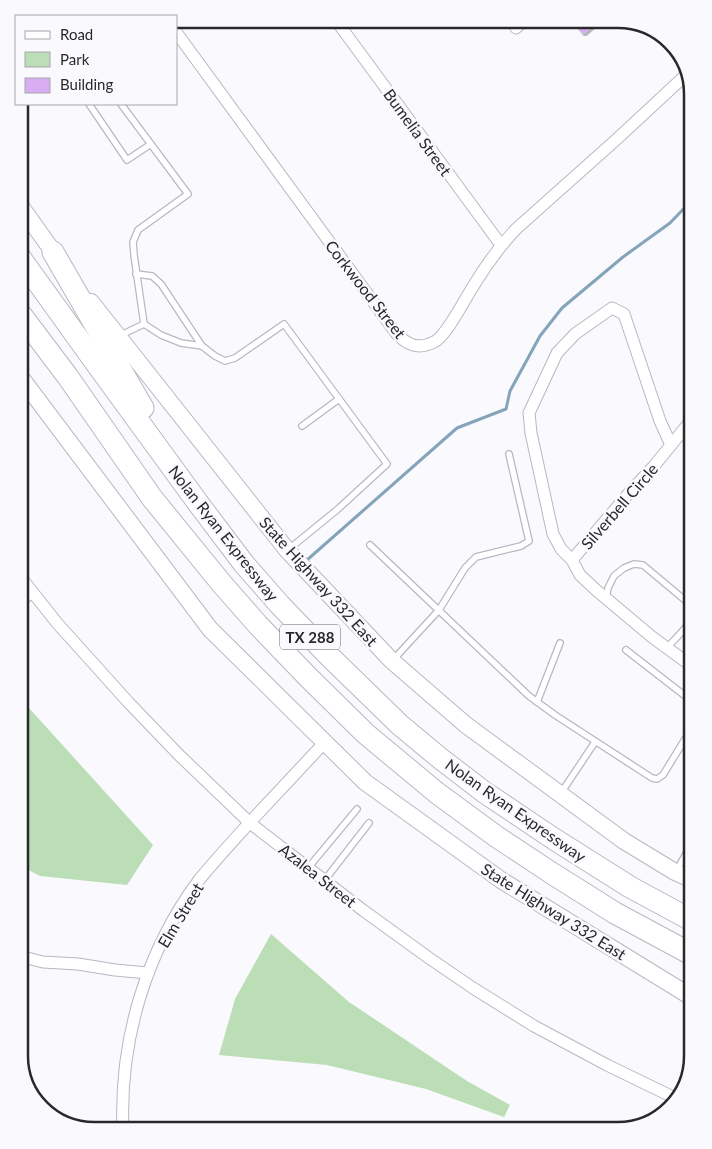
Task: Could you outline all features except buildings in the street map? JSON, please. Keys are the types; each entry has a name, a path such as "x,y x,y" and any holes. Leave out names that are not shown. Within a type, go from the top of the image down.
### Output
{"highway":[{"path":"53,252 198,503"},
{"name":"Nolan Ryan Expressway","path":"28,269 244,564 329,656 400,725 484,792 630,887 684,916"},
{"name":"Nolan Ryan Expressway","path":"28,324 68,377 152,498 222,584 258,625 366,734 437,794 497,837 615,913 684,951"}],"main road":[{"name":"State Highway 332 East","path":"28,217 118,337 287,550 392,661 466,726 624,841 684,876"},
{"name":"State Highway 332 East","path":"28,387 210,629 365,782 501,880 684,992"}],"street":[{"name":"Bumelia Street","path":"342,28 501,245"},
{"name":"Corkwood Street","path":"178,35 396,333 412,346 436,342 501,245 516,229 682,78"},
{"path":"572,560 561,550 553,534 531,433 529,413 557,353 575,334 612,308 624,314 660,421 671,445"},
{"name":"Silverbell Circle","path":"684,429 572,560 580,574 606,599 652,637 684,658"},
{"name":"Azalea Street","path":"28,587 57,623 135,709 179,755 250,823 429,958 534,1026 671,1096"},
{"path":"28,595 32,592"},
{"name":"Elm Street","path":"123,1121 123,1090 130,1037 138,1002 148,973 165,936 199,880 325,742"},
{"path":"28,958 42,962 78,964 148,973"}],"lane":[{"path":"90,105 127,160 151,144"},
{"path":"122,105 188,194 138,230 133,242 144,324"},
{"path":"136,274 152,276 161,284 202,346 225,361 235,358 284,324 386,464 338,509 287,550"},
{"path":"118,337 144,324"},
{"path":"144,324 181,343 202,346"},
{"path":"302,426 339,399"},
{"path":"392,661 439,610 466,568 476,557 522,546 529,541 509,454"},
{"path":"370,544 529,696 555,716 652,778 657,779 663,774 684,740"},
{"path":"606,599 608,588 614,576 624,568 634,564 643,565 684,599"},
{"path":"667,648 684,628"},
{"path":"537,702 560,643"},
{"path":"626,650 684,695"},
{"path":"560,794 595,742"},
{"path":"308,868 357,809"},
{"path":"324,880 369,823"},
{"path":"676,872 684,858"}],"green space":[{"path":"28,709 153,845 127,885 40,876 28,870"},
{"path":"271,934 349,1002 467,1081 510,1105 504,1117 426,1089 327,1065 219,1055 235,999"}],"waterway":[{"path":"307,560 457,428 506,409 510,391 540,336 562,308 623,257 670,223 684,208"}]}
